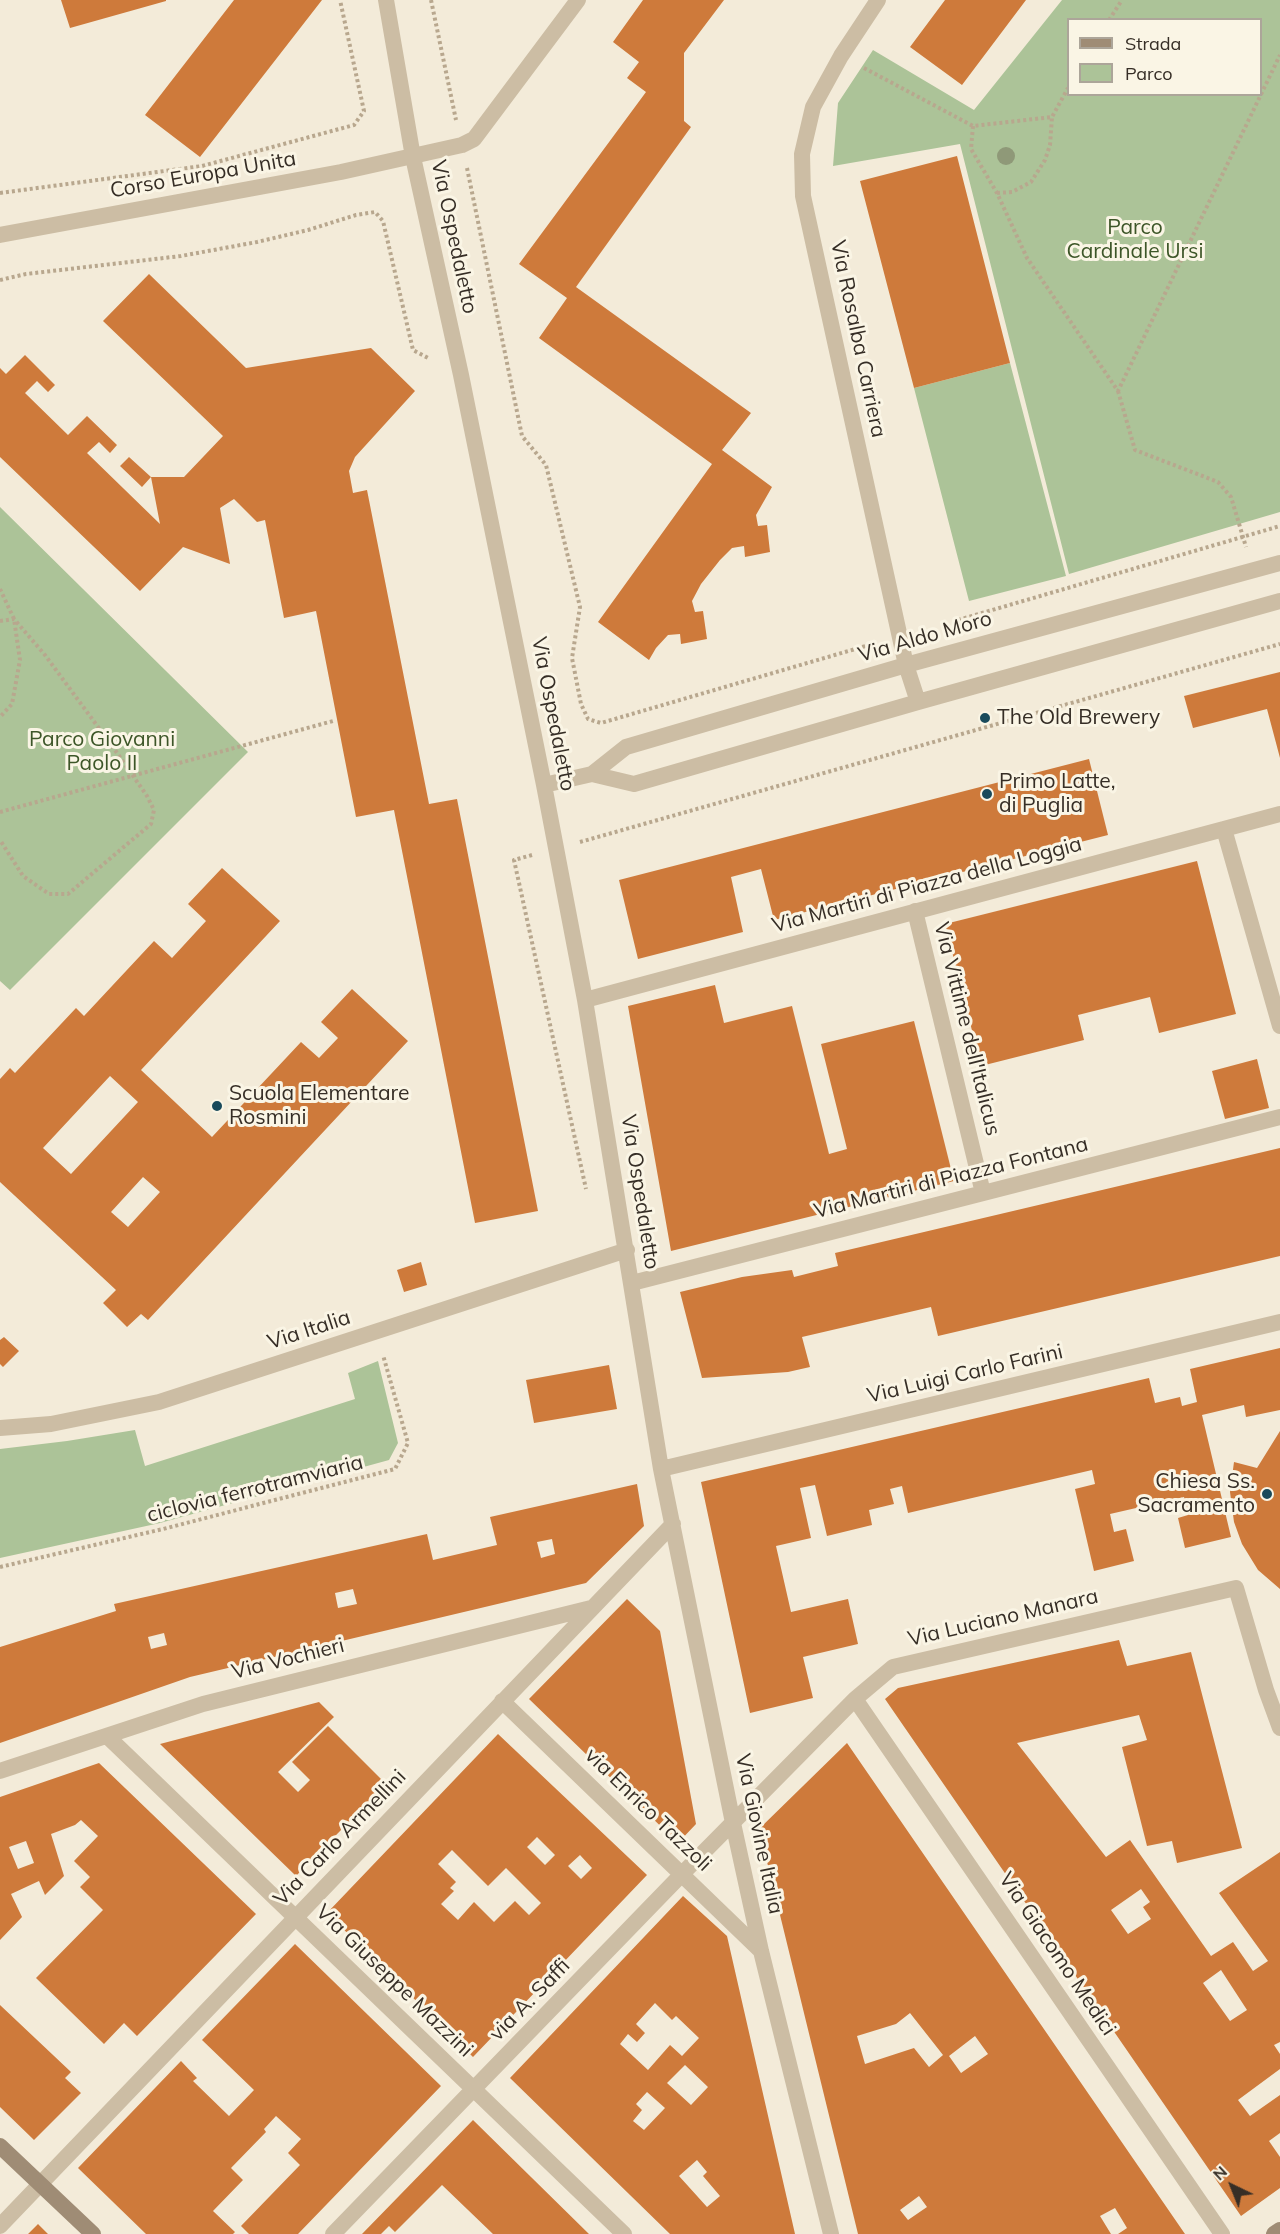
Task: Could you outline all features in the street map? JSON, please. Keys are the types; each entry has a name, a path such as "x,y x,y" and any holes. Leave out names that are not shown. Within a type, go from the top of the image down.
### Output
{"main road":[{"path":"0,2146 93,2234"},
{"path":"1274,2234 1280,2230"}],"street":[{"name":"Via Ospedaletto","path":"387,0 414,157 461,375 585,1000 657,1439"},
{"path":"462,145 474,139 578,0"},
{"name":"Via Rosalba Carriera","path":"878,0 841,56 813,108 802,154 803,196 906,665 918,702"},
{"name":"Corso Europa Unita","path":"0,235 341,172 462,145"},
{"name":"Via Aldo Moro","path":"544,785 592,774 626,747 906,665 1280,563"},
{"name":"Via Aldo Moro","path":"592,774 634,784 1280,601"},
{"name":"Via Martiri di Piazza della Loggia","path":"585,1000 1280,814"},
{"path":"1224,829 1280,1026"},
{"name":"Via Vittime dell'Italicus","path":"915,911 983,1193"},
{"name":"Via Martiri di Piazza Fontana","path":"632,1283 1280,1117"},
{"name":"Via Italia","path":"0,1428 51,1424 159,1402 627,1250"},
{"name":"Via Luigi Carlo Farini","path":"661,1469 1280,1322"},
{"name":"Via Giovine Italia","path":"657,1439 661,1469 761,1952 831,2234"},
{"name":"Via Carlo Armellini","path":"0,2226 673,1524"},
{"name":"Via Luciano Manara","path":"733,1822 855,1699 893,1667 1236,1588 1273,1689"},
{"name":"Via Vochieri","path":"0,1771 203,1704 592,1608"},
{"path":"1273,1689 1280,1728"},
{"name":"Via Giacomo Medici","path":"855,1699 1222,2234"},
{"name":"via Enrico Tazzoli","path":"502,1701 761,1952"},
{"name":"Via Giuseppe Mazzini","path":"106,1736 624,2234"},
{"name":"via A. Saffi","path":"333,2234 733,1822"}],"path":[{"path":"0,193 202,166 354,125 364,111 340,0"},
{"path":"431,0 522,436 546,465 579,607 573,658 581,704 588,719 601,723 900,636"},
{"path":"1110,18 1122,0"},
{"path":"1262,92 1280,55"},
{"path":"841,56 973,126 1052,117"},
{"path":"997,193 1012,192 1031,182 1045,160 1050,145 1052,117 1067,90"},
{"path":"1118,391 1260,96"},
{"path":"973,126 970,149 997,193 1027,258 1118,391 1136,450 1218,482 1231,497 1252,572"},
{"path":"0,280 26,274 181,256 308,230 356,215 375,212 383,221 413,350 461,375"},
{"path":"956,621 1280,526"},
{"path":"0,589 15,619 45,655 133,775 154,810 151,824 68,894 48,894 23,876 0,840"},
{"path":"0,621 15,619"},
{"path":"0,717 12,704 20,660 15,619"},
{"path":"0,812 333,721"},
{"name":"ciclovia ferrotramviaria","path":"0,1567 163,1529 395,1468 408,1443 381,1349"}],"green space":[{"name":"Parco Cardinale Ursi","path":"1062,0 1280,0 1280,512 1069,574 960,144 833,166 838,103 873,50 974,110"},
{"path":"1010,363 1066,576 969,601 914,388"},
{"name":"Parco Giovanni Paolo II","path":"0,507 248,752 10,990 0,981"},
{"path":"378,1361 398,1443 389,1460 160,1523 0,1558 0,1449 135,1430 145,1466 355,1399 348,1373"}],"building":[{"path":"61,0 166,0 166,1 70,28"},
{"path":"234,0 322,0 200,157 145,115"},
{"path":"643,0 724,0 684,53 684,121 691,127 576,287 751,413 722,450 772,487 756,515 758,526 767,525 770,552 745,557 744,546 732,548 701,584 692,601 695,612 703,611 707,639 681,644 680,634 668,635 649,660 598,622 712,464 539,338 567,298 519,264 646,92 627,78 639,62 613,42"},
{"path":"945,0 1026,0 962,85 910,47"},
{"path":"957,156 1010,363 914,388 860,181"},
{"path":"149,274 246,368 371,348 415,391 355,457 349,471 353,493 367,490 429,804 457,799 538,1211 475,1223 394,810 356,817 316,611 284,618 265,520 257,522 234,499 220,508 230,564 183,547 140,591 0,457 0,368 6,374 25,355 55,385 48,392 37,381 25,393 68,435 87,416 117,445 110,453 99,442 87,453 160,524 151,477 184,477 223,436 103,321"},
{"path":"129,457 151,477 142,487 120,466"},
{"path":"1280,672 1280,758 1267,709 1193,728 1184,696"},
{"path":"1089,759 1108,835 774,920 761,869 731,877 743,932 638,959 619,880"},
{"path":"1197,861 1236,1014 1159,1033 1150,997 1078,1015 1084,1040 981,1066 945,924"},
{"path":"222,868 280,921 141,1070 212,1137 301,1042 319,1058 338,1038 321,1022 352,989 408,1041 148,1320 141,1314 127,1327 103,1303 116,1290 0,1182 0,1079 10,1068 15,1073 76,1008 84,1016 154,941 172,958 206,921 188,904","holes":["110,1076 138,1102 71,1174 43,1148","143,1177 160,1192 128,1227 111,1212"]},
{"path":"715,985 724,1023 792,1006 829,1154 847,1149 821,1044 914,1021 954,1181 671,1251 628,1006"},
{"path":"1257,1059 1269,1108 1225,1119 1212,1071"},
{"path":"1280,1148 1280,1256 938,1336 931,1307 802,1337 810,1367 788,1372 702,1378 680,1292 742,1277 792,1270 794,1277 838,1266 835,1253"},
{"path":"421,1262 427,1285 404,1292 397,1270"},
{"path":"4,1337 19,1351 3,1367 0,1364 0,1340"},
{"path":"1280,1348 1280,1410 1246,1417 1244,1405 1202,1415 1231,1537 1185,1548 1178,1518 1188,1515 1184,1497 1110,1514 1114,1532 1126,1529 1134,1561 1094,1571 1075,1489 1095,1484 1092,1470 908,1513 902,1486 890,1489 894,1504 869,1510 872,1525 827,1536 815,1485 800,1488 811,1538 776,1546 791,1612 848,1599 858,1644 803,1657 813,1698 750,1713 701,1482 1149,1378 1155,1403 1180,1397 1182,1406 1197,1402 1190,1369"},
{"path":"609,1365 617,1409 534,1423 526,1380"},
{"path":"1280,1431 1280,1589 1258,1570 1242,1544 1234,1522 1230,1492 1234,1462 1257,1468"},
{"path":"637,1484 644,1526 586,1583 190,1677 0,1743 0,1647 116,1611 114,1604 427,1534 433,1560 497,1545 490,1517","holes":["552,1539 555,1554 541,1558 537,1542","353,1589 357,1604 338,1608 335,1593","164,1633 167,1645 151,1649 148,1637"]},
{"path":"627,1599 660,1631 696,1824 678,1843 529,1699"},
{"path":"1119,1640 1127,1666 1191,1652 1242,1848 1177,1863 1172,1841 1147,1846 1122,1747 1147,1740 1139,1715 1017,1743 1106,1857 1130,1840 1211,1956 1233,1942 1253,1971 1268,1961 1219,1893 1280,1852 1280,2042 1274,2045 1280,2054 1280,2069 1238,2100 1250,2116 1280,2095 1280,2133 1269,2141 1280,2157 1280,2188 1241,2216 885,1699 898,1688","holes":["1141,1889 1150,1902 1143,1907 1151,1919 1128,1934 1111,1910","1221,1970 1247,2010 1230,2021 1203,1983"]},
{"path":"319,1702 334,1717 278,1772 298,1792 310,1780 292,1762 328,1726 386,1784 296,1876 160,1744"},
{"path":"498,1734 647,1875 473,2057 327,1913","holes":["537,1837 555,1855 545,1865 527,1847","452,1850 488,1886 506,1868 541,1903 529,1915 515,1901 494,1922 474,1902 458,1920 441,1904 454,1891 450,1888 456,1882 438,1864","580,1855 592,1868 581,1879 568,1866"]},
{"path":"847,1743 1185,2234 1118,2234 1127,2228 1115,2208 1100,2216 1111,2234 858,2234 759,1829","holes":["910,2013 943,2055 929,2067 914,2048 865,2064 857,2036 896,2024","975,2036 988,2054 961,2073 949,2056","919,2196 927,2207 908,2220 900,2210"]},
{"path":"99,1763 256,1914 137,2036 124,2023 104,2044 36,1978 103,1910 80,1887 90,1877 74,1861 98,1836 81,1820 75,1825 51,1834 64,1876 45,1895 39,1881 11,1894 22,1917 0,1940 0,1797","holes":["26,1841 34,1863 18,1869 9,1847"]},
{"path":"683,1896 727,1936 795,2234 670,2234 510,2078","holes":["655,2003 672,2020 676,2016 699,2038 682,2056 670,2045 648,2070 620,2044 628,2034 637,2042 645,2033 636,2024","685,2065 708,2087 691,2105 667,2083","647,2092 665,2108 644,2130 633,2121 642,2110 636,2104","697,2160 707,2172 703,2176 720,2196 707,2207 679,2176"]},
{"path":"295,1944 441,2086 298,2234 249,2234 241,2226 300,2165 288,2153 301,2139 276,2116 264,2129 266,2132 231,2168 243,2180 213,2211 235,2232 233,2234 146,2234 78,2168 181,2061 197,2078 193,2081 229,2116 254,2090 202,2040"},
{"path":"0,2005 71,2072 65,2078 81,2093 34,2140 0,2107"},
{"path":"473,2120 589,2234 493,2234 442,2185 395,2232 389,2226 381,2234 362,2234"},
{"path":"38,2224 48,2234 28,2234"}],"place":[{"name":"The Old Brewery","path":"985,718"},
{"name":"Primo Latte, di Puglia","path":"987,794"},
{"name":"Scuola Elementare Rosmini","path":"217,1106"},
{"name":"Chiesa Ss. Sacramento","path":"1267,1494"}]}
